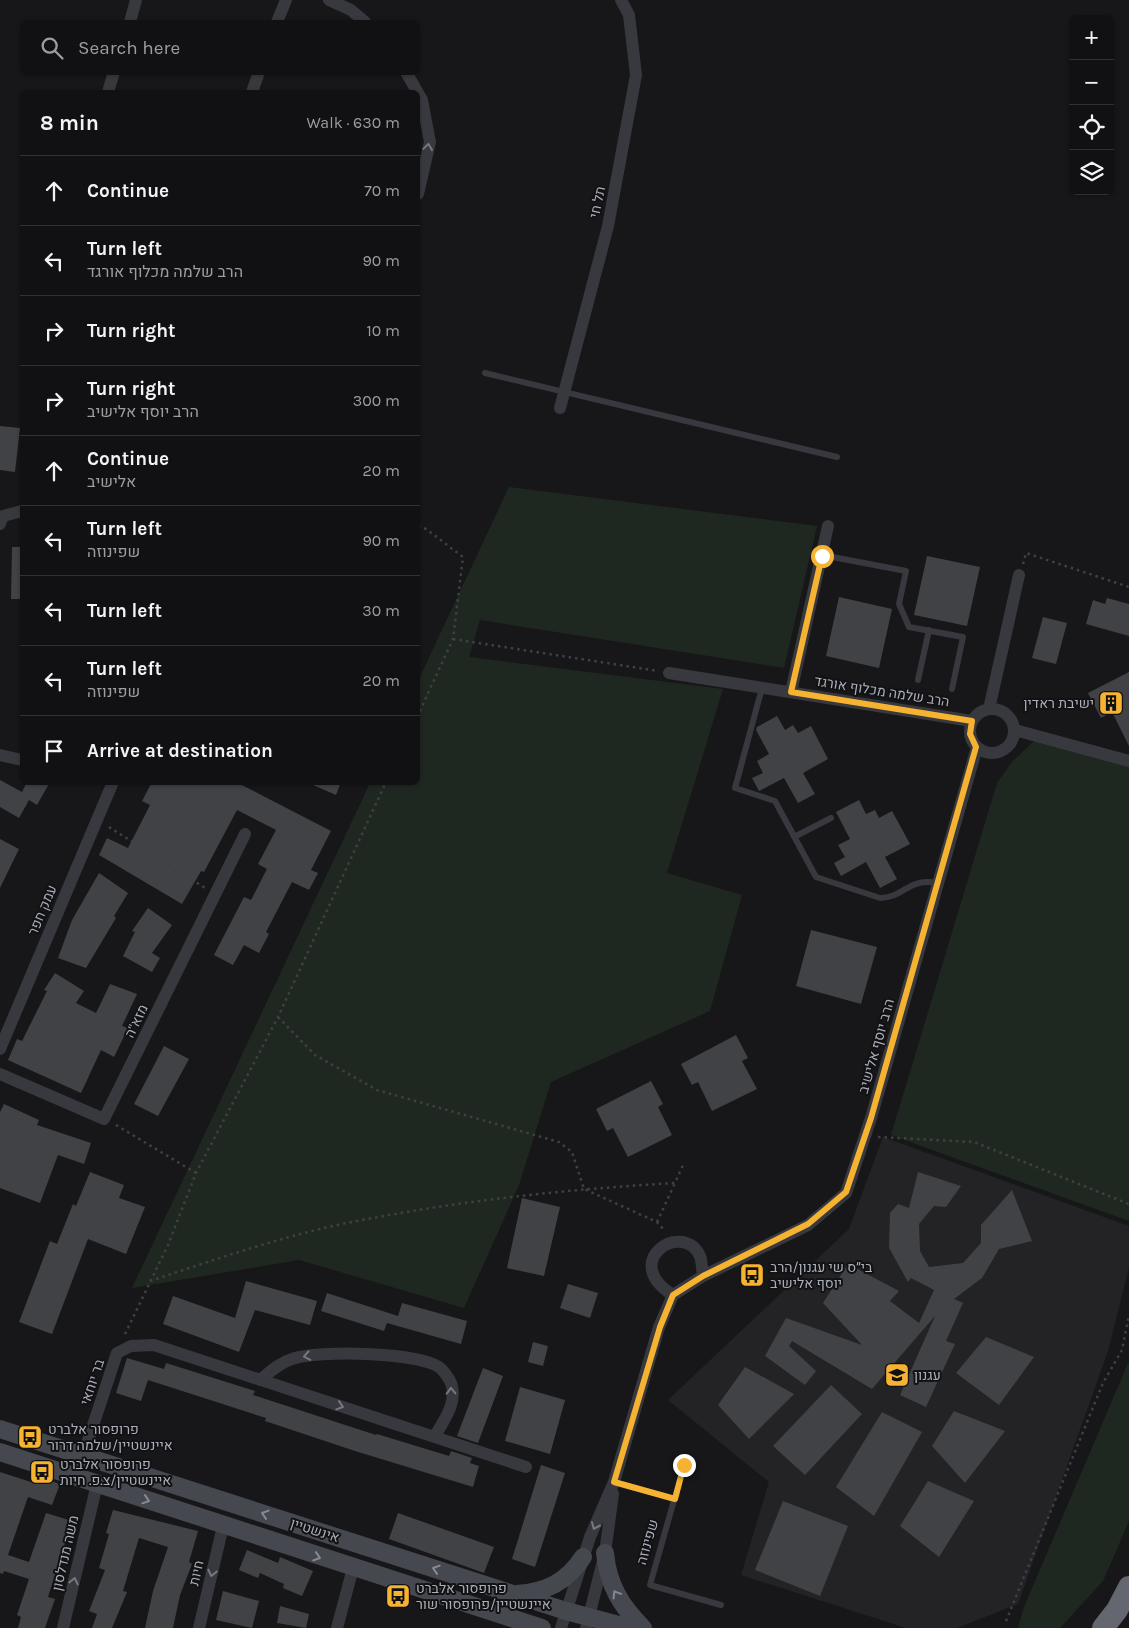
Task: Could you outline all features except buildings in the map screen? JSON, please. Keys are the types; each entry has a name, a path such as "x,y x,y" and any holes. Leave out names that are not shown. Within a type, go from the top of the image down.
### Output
{"highway":[{"path":"1103,1628 1117,1610 1129,1587"}],"main road":[{"name":"אינשטיין","path":"0,1429 514,1594 563,1620 630,1628"},
{"name":"אינשטיין","path":"0,1452 223,1526 542,1628"},
{"path":"605,1553 611,1586 632,1617 643,1628"},
{"path":"514,1594 551,1587 562,1581 583,1556"}],"street":[{"path":"131,20 136,0"},
{"path":"278,20 286,0"},
{"path":"329,0 351,10 363,20"},
{"name":"תל חי","path":"560,408 608,226 636,75 629,15 621,0"},
{"path":"109,90 113,75"},
{"path":"253,90 258,75"},
{"path":"408,75 416,90"},
{"path":"420,96 430,142 420,185"},
{"path":"0,524 3,516 20,512"},
{"path":"791,692 828,526"},
{"path":"988,709 1019,575"},
{"name":"הרב שלמה מכלוף אורגד","path":"670,673 972,721"},
{"path":"988,709 1003,711 1009,716 1014,730 1010,744 997,752 990,753 976,747 970,734 972,721 982,711 988,709"},
{"path":"1014,730 1129,761"},
{"name":"הרב יוסף אלישיב","path":"703,1276 808,1224 846,1192 865,1137 976,747"},
{"path":"0,755 20,760"},
{"name":"עמק חפר","path":"0,1048 111,785"},
{"name":"מזא\"ה","path":"104,1119 245,834"},
{"path":"0,1074 104,1119"},
{"path":"563,1620 583,1556 614,1482 660,1327 673,1295 703,1276 701,1259 697,1252 683,1242 675,1242 660,1248 651,1262 654,1279 658,1285 673,1295"},
{"name":"בר יוחאי","path":"76,1477 118,1353 131,1346 154,1345 526,1467"},
{"path":"260,1380 275,1368 290,1360 312,1354 368,1355 422,1360 441,1368 451,1383 451,1408 435,1436"},
{"path":"588,1623 605,1553 614,1482"},
{"name":"משה מנדלסון","path":"63,1628 97,1484"},
{"name":"חיות","path":"199,1628 223,1526"},
{"path":"337,1628 353,1568"}],"lane":[{"path":"485,373 838,457"},
{"path":"822,556 906,571 899,604 909,627 963,637 952,689"},
{"path":"918,680 929,630"},
{"path":"762,688 735,788 775,801 816,877 880,898 887,898 919,882 938,883"},
{"path":"794,837 831,818"},
{"name":"שפינוזה","path":"684,1465 650,1585 721,1605"},
{"path":"614,1482 675,1499"}],"path":[{"path":"420,527 426,529 463,557 453,638 420,711"},
{"path":"1019,575 1026,553 1129,587"},
{"path":"453,638 670,673"},
{"path":"118,1353 130,1320 168,1245 196,1173 278,1017 385,785"},
{"path":"97,819 216,895"},
{"path":"278,1017 315,1055 377,1090 559,1142 572,1152 584,1189 656,1222 675,1242"},
{"path":"104,1119 196,1173"},
{"path":"865,1137 974,1142 1129,1204"},
{"path":"656,1222 683,1165"},
{"path":"150,1281 240,1251 371,1218 521,1194 675,1183"},
{"path":"1006,1620 1103,1383 1122,1350 1129,1315"}],"shaded area":[{"path":"509,487 817,526 784,668 480,620 469,657 723,689 667,873 742,895 710,1011 551,1082 519,1185 464,1308 299,1260 132,1288 369,785 420,785 420,677"},
{"path":"1037,738 1129,765 1129,1221 891,1135 997,783 1012,762"},
{"name":"עגנון","path":"883,1137 1129,1226 1129,1268 1108,1351 1018,1604 957,1628 906,1628 741,1575 769,1482 668,1400 849,1229"},
{"path":"1129,1361 1129,1521 1103,1581 1060,1628 1018,1628 1024,1607"}],"place":[{"name":"ישיבת ראדין","path":"1111,703"},
{"name":"בי״ס שי עגנון/הרב יוסף אלישיב","path":"752,1275"},
{"name":"עגנון","path":"897,1375"},
{"name":"פרופסור אלברט איינשטיין/שלמה דרור","path":"30,1437"},
{"name":"פרופסור אלברט איינשטיין/צ.פ. חיות","path":"42,1472"},
{"name":"פרופסור אלברט איינשטיין/פרופסור שור","path":"398,1596"}],"route":[{"path":"684,1465 675,1499 614,1482 660,1327 673,1295 703,1276 764,1248 808,1224 846,1192 871,1118 976,747 970,734 972,721 791,692 822,556"}]}
